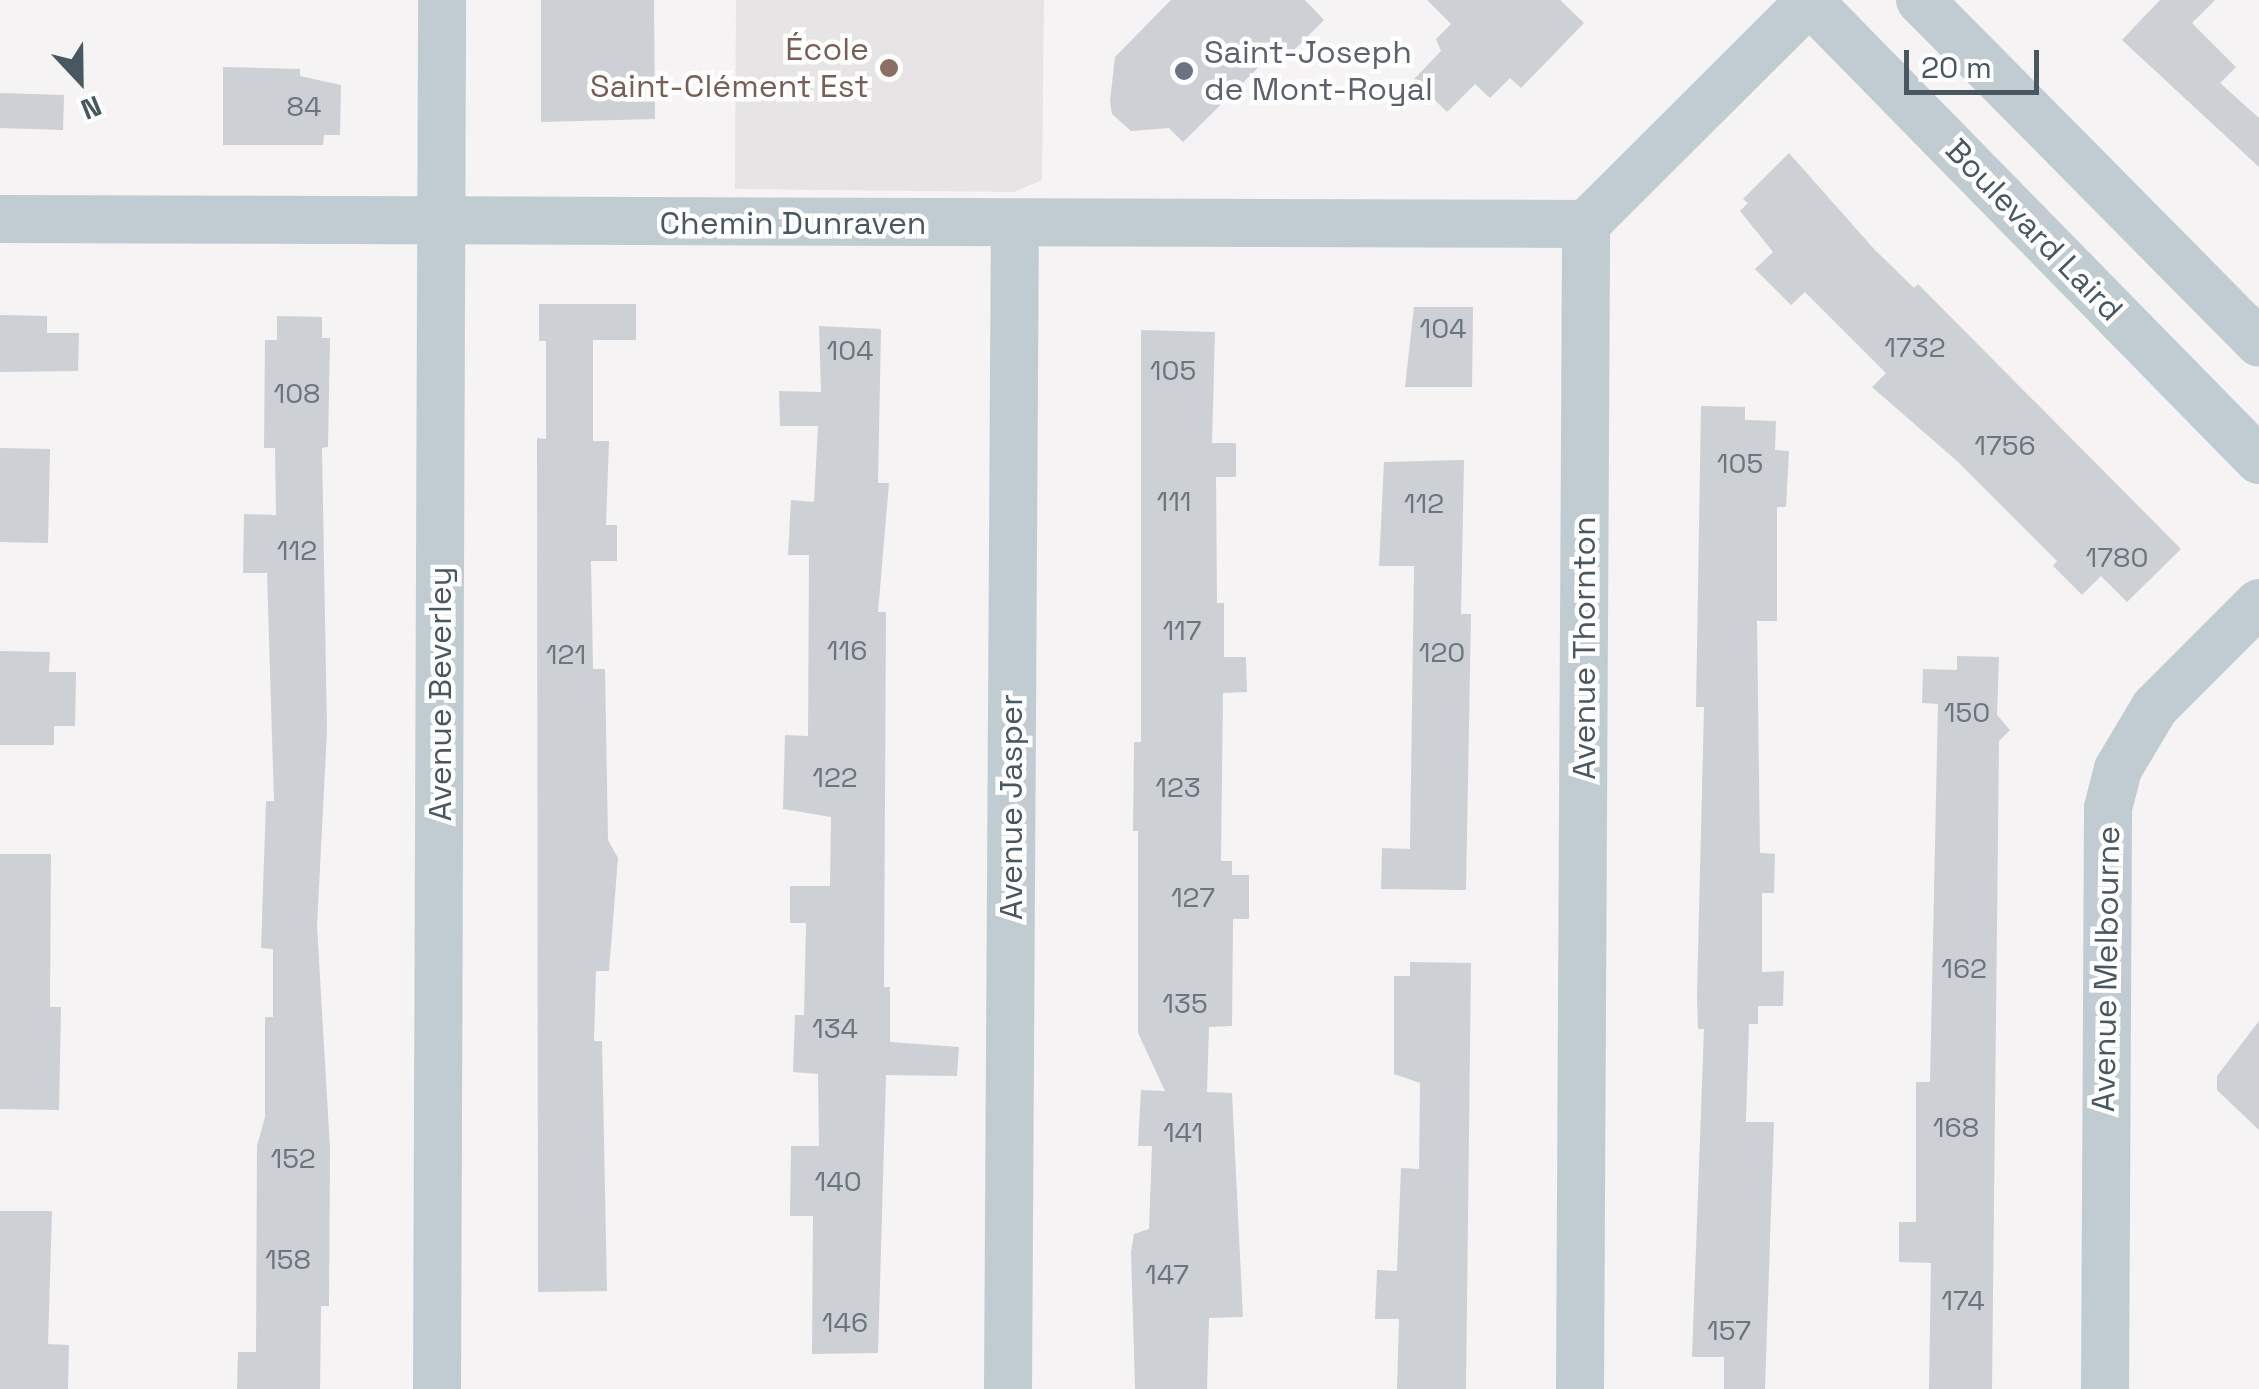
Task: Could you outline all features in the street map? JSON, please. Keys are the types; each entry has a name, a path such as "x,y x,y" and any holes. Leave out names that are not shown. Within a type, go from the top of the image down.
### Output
{"street":[{"name":"Avenue Beverley","path":"437,1389 442,0"},
{"path":"1586,224 1810,0"},
{"name":"Boulevard Laird","path":"1810,0 2259,460"},
{"path":"1920,0 2259,343"},
{"name":"Chemin Dunraven","path":"0,219 1586,224"},
{"name":"Avenue Jasper","path":"1008,1389 1015,224"},
{"name":"Avenue Thornton","path":"1580,1389 1586,224"},
{"name":"Avenue Melbourne","path":"2105,1389 2108,808 2118,769 2155,707 2259,603"}],"shaded area":[{"name":"École Saint-Clément Est","path":"736,0 1044,0 1042,180 1014,192 735,189"}],"building":[{"path":"541,0 654,0 655,119 541,122"},
{"name":"Saint-Joseph de Mont-Royal","path":"1171,0 1305,0 1324,20 1280,64 1271,55 1183,142 1169,128 1131,131 1112,114 1110,101 1115,57"},
{"path":"1427,0 1560,0 1584,23 1521,88 1510,78 1490,98 1475,84 1447,112 1414,79 1441,51 1436,39 1451,24"},
{"path":"2160,0 2215,0 2192,23 2236,67 2220,83 2259,118 2259,167 2122,40"},
{"path":"223,67 300,69 300,76 341,85 340,135 324,135 323,145 223,145"},
{"path":"0,93 64,95 63,130 0,128"},
{"path":"1789,153 1874,249 1914,288 1918,284 2181,549 2127,602 2101,576 2082,595 2053,566 2057,561 1957,461 1872,387 1886,373 1805,292 1791,305 1755,269 1773,252 1740,211 1748,203 1743,199"},
{"path":"539,304 636,304 636,340 593,340 593,441 609,441 606,525 617,525 617,561 591,561 593,669 605,669 608,840 618,858 609,971 596,971 594,1041 602,1041 607,1291 538,1292 537,438 546,439 546,341 539,341"},
{"path":"1414,307 1473,307 1472,387 1405,387"},
{"path":"0,315 47,316 47,333 79,333 78,371 0,372"},
{"path":"277,316 322,317 322,338 330,338 328,447 322,448 327,731 317,926 330,1148 329,1306 321,1306 320,1389 237,1389 238,1352 256,1352 257,1146 265,1117 265,1017 273,1017 273,949 261,948 266,801 274,801 267,573 243,573 244,514 276,515 275,448 264,448 265,340 277,340"},
{"path":"819,326 881,329 878,483 889,483 878,612 886,612 884,987 890,987 890,1042 959,1047 957,1076 886,1075 878,1353 812,1354 813,1216 790,1216 791,1146 819,1146 818,1074 793,1072 795,1015 804,1015 806,923 790,923 790,886 830,886 831,817 783,809 785,735 808,736 809,555 788,555 791,500 814,502 818,426 780,426 779,391 821,392"},
{"path":"1141,330 1215,332 1212,443 1236,443 1236,477 1216,477 1217,603 1224,603 1224,657 1246,657 1247,692 1223,693 1221,861 1232,861 1232,875 1249,875 1249,919 1233,919 1232,1026 1209,1027 1207,1092 1232,1093 1243,1317 1209,1318 1207,1389 1135,1389 1131,1252 1134,1234 1149,1229 1152,1146 1138,1146 1141,1090 1165,1091 1138,1033 1138,831 1133,831 1134,742 1141,742"},
{"path":"1701,406 1745,407 1745,420 1776,421 1775,450 1789,451 1786,507 1777,507 1777,621 1757,621 1760,853 1775,854 1774,893 1762,893 1762,972 1784,971 1783,1006 1758,1006 1758,1024 1749,1024 1746,1122 1774,1122 1765,1389 1724,1389 1724,1357 1692,1357 1704,1029 1698,1029 1697,994 1704,707 1696,707"},
{"path":"0,448 50,449 48,543 0,542"},
{"path":"1464,460 1461,614 1471,614 1466,890 1381,889 1382,848 1410,849 1414,566 1379,566 1384,462"},
{"path":"0,651 50,652 49,672 76,672 75,726 54,726 54,745 0,745"},
{"path":"1957,656 1999,657 1997,715 2010,730 1999,741 1992,1389 1929,1389 1931,1263 1899,1262 1899,1222 1916,1222 1916,1082 1930,1082 1938,704 1922,703 1923,669 1957,670"},
{"path":"0,854 51,854 50,1007 61,1007 59,1110 0,1109"},
{"path":"1410,962 1471,963 1466,1389 1397,1389 1399,1319 1375,1319 1377,1270 1397,1271 1401,1168 1419,1169 1420,1083 1394,1074 1394,976 1410,976"},
{"path":"2259,1021 2259,1130 2217,1090 2217,1076"},
{"path":"0,1211 52,1211 48,1344 69,1345 68,1389 0,1389"}],"place":[{"name":"École Saint-Clément Est","path":"889,68"},
{"name":"Saint-Joseph de Mont-Royal","path":"1184,71"}]}
